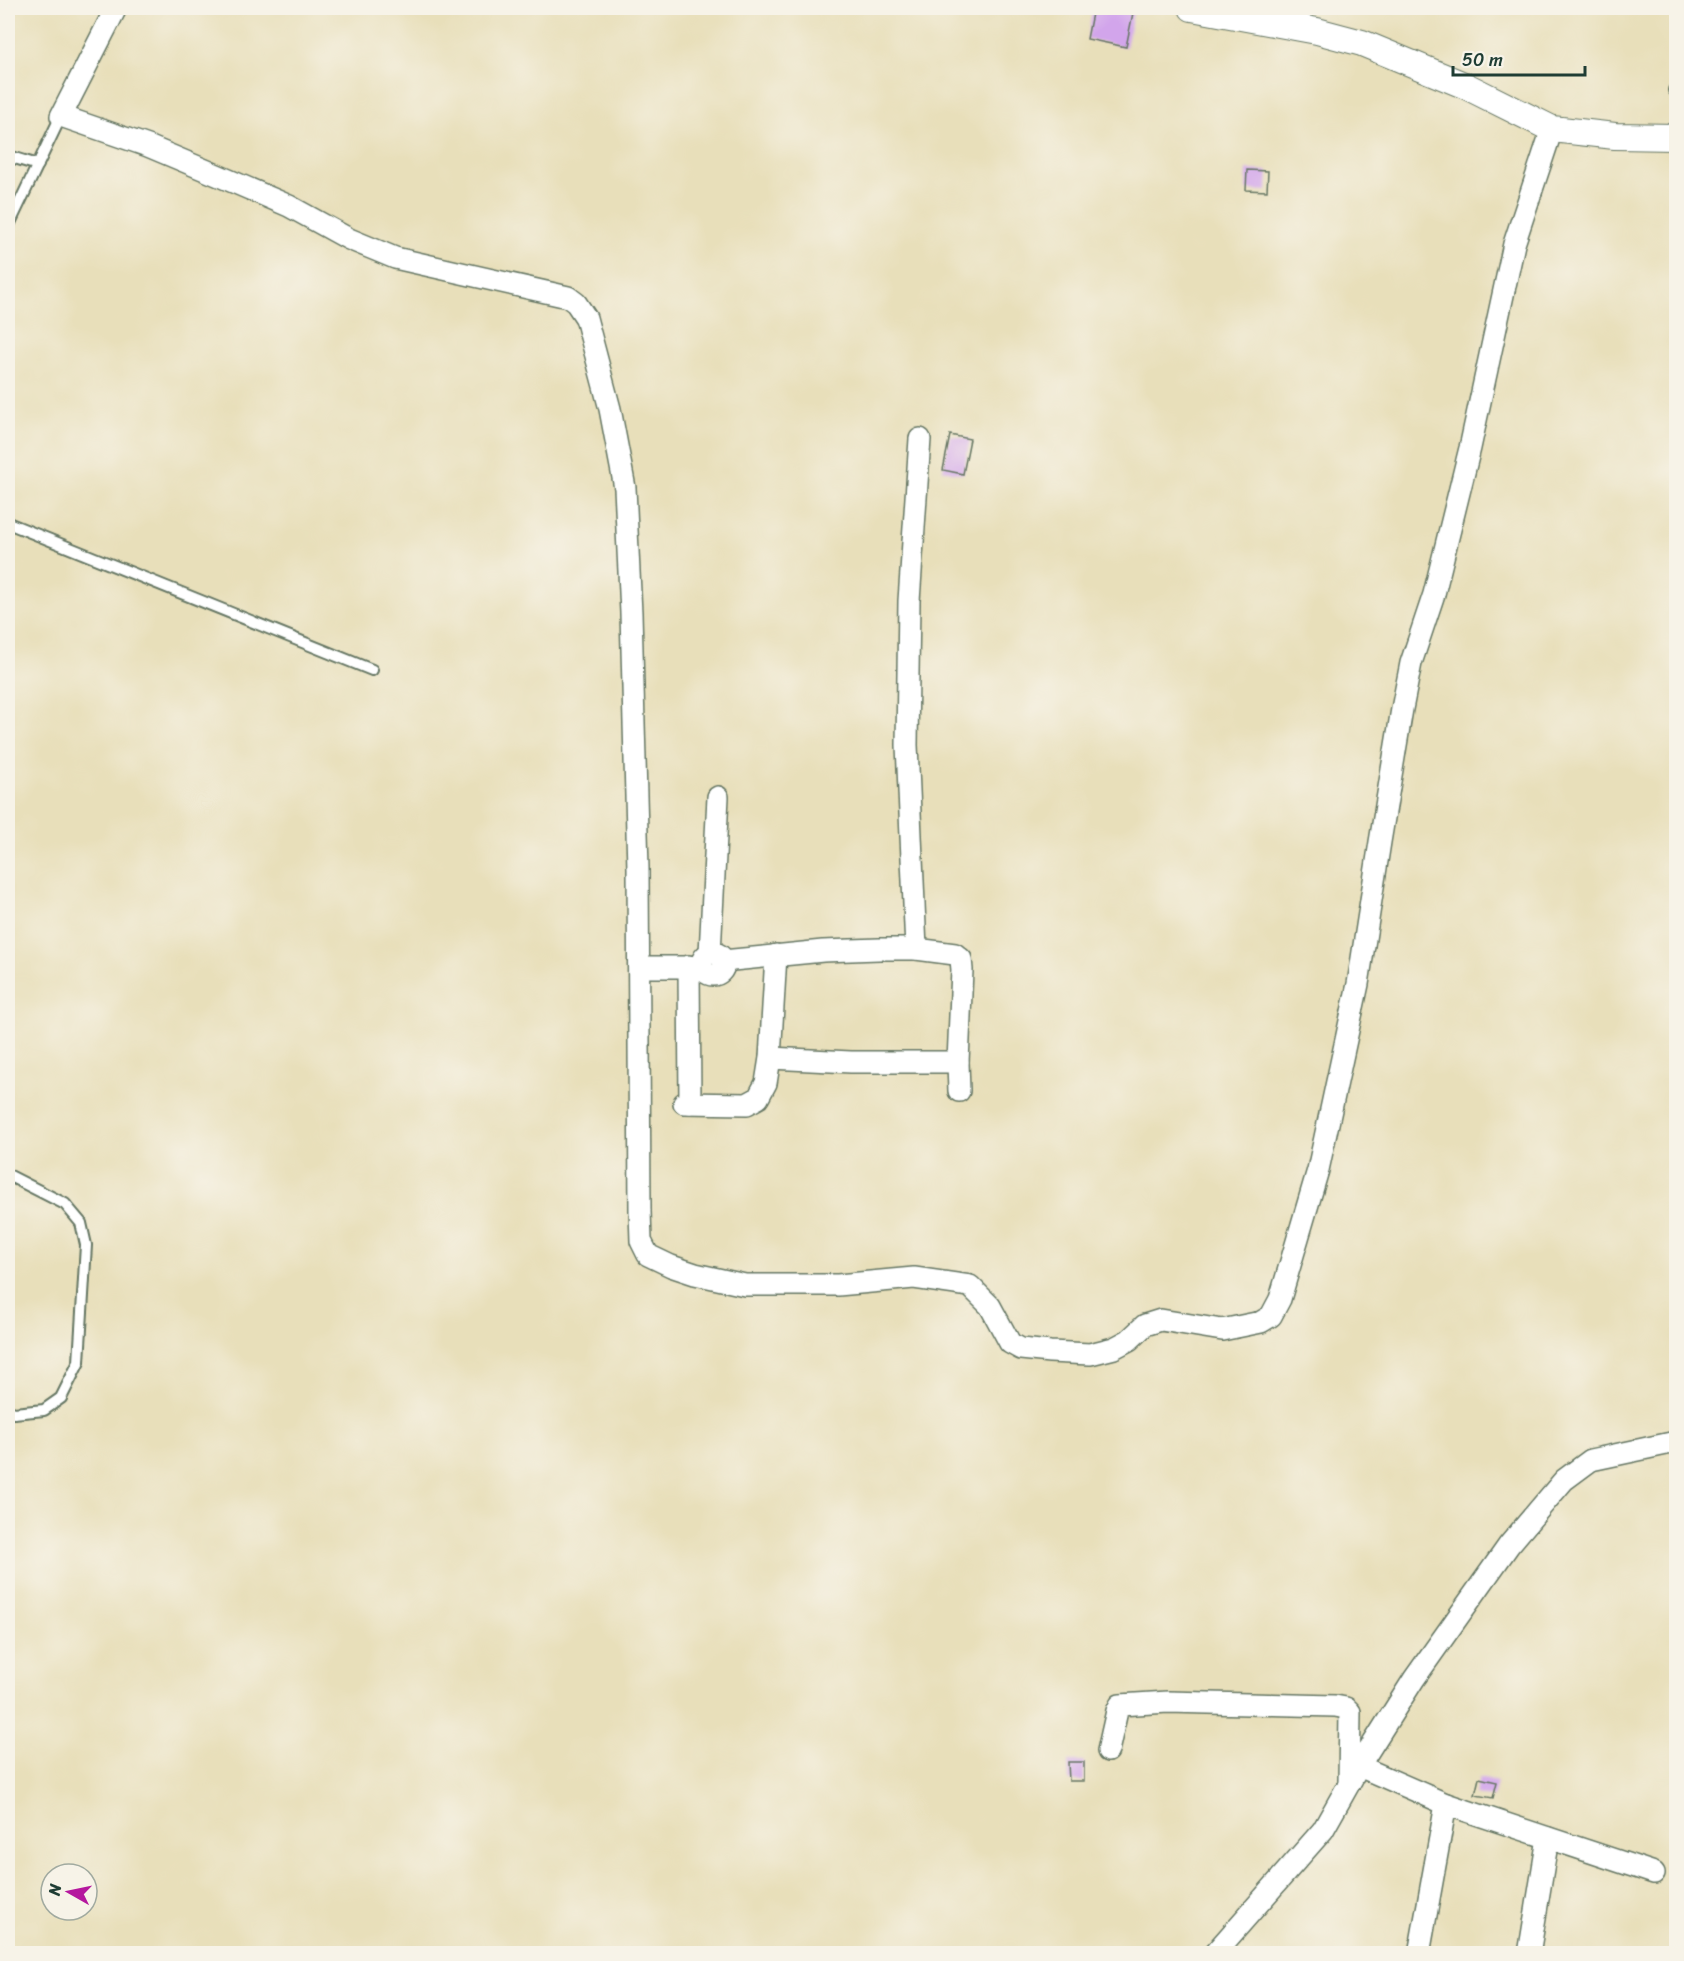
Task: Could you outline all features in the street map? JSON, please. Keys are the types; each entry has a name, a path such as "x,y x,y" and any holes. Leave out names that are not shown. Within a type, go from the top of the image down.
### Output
{"street":[{"path":"116,8 61,116 148,146 217,175 289,206 348,240 395,258 568,297 576,303 586,318 610,409 625,488 631,613 639,967 640,1211 641,1241 648,1256 695,1274 745,1285 838,1285 914,1278 970,1286 990,1306 1010,1343 1021,1349 1050,1352 1089,1354 1114,1348 1129,1340 1145,1325 1161,1320 1222,1330 1261,1322 1271,1316 1280,1299 1318,1170 1358,984 1381,831 1412,663 1434,594 1467,459 1514,244 1552,129"},
{"path":"1192,8 1317,31 1362,42 1466,86 1552,129 1615,136 1677,137"},
{"path":"916,949 907,745 909,601 920,439"},
{"path":"718,797 706,962 687,1103 747,1104 758,1098 766,1083 770,1058 776,955"},
{"path":"639,967 823,951 916,949 955,954 962,960 959,1091"},
{"path":"770,1058 851,1062 958,1062"},
{"path":"1214,1953 1323,1830 1354,1774 1414,1679 1503,1554 1564,1480 1591,1460 1677,1442"},
{"path":"1108,1751 1116,1711 1120,1705 1168,1702 1335,1706 1346,1708 1350,1712 1354,1774"},
{"path":"1354,1774 1654,1873"},
{"path":"1419,1953 1446,1804"},
{"path":"1529,1953 1548,1838"}],"lane":[{"path":"8,227 61,116"},
{"path":"8,156 38,165"},
{"path":"8,523 372,670"},
{"path":"8,1175 65,1204 81,1223 86,1245 79,1362 60,1398 44,1410 14,1413 8,1411"}],"building":[{"path":"1093,8 1134,8 1126,47 1087,39"},
{"path":"1247,170 1268,171 1267,191 1246,190"},
{"path":"950,435 970,439 963,474 943,470"},
{"path":"1068,1762 1084,1762 1084,1781 1069,1781"},
{"path":"1479,1778 1497,1782 1493,1798 1475,1795"}]}
